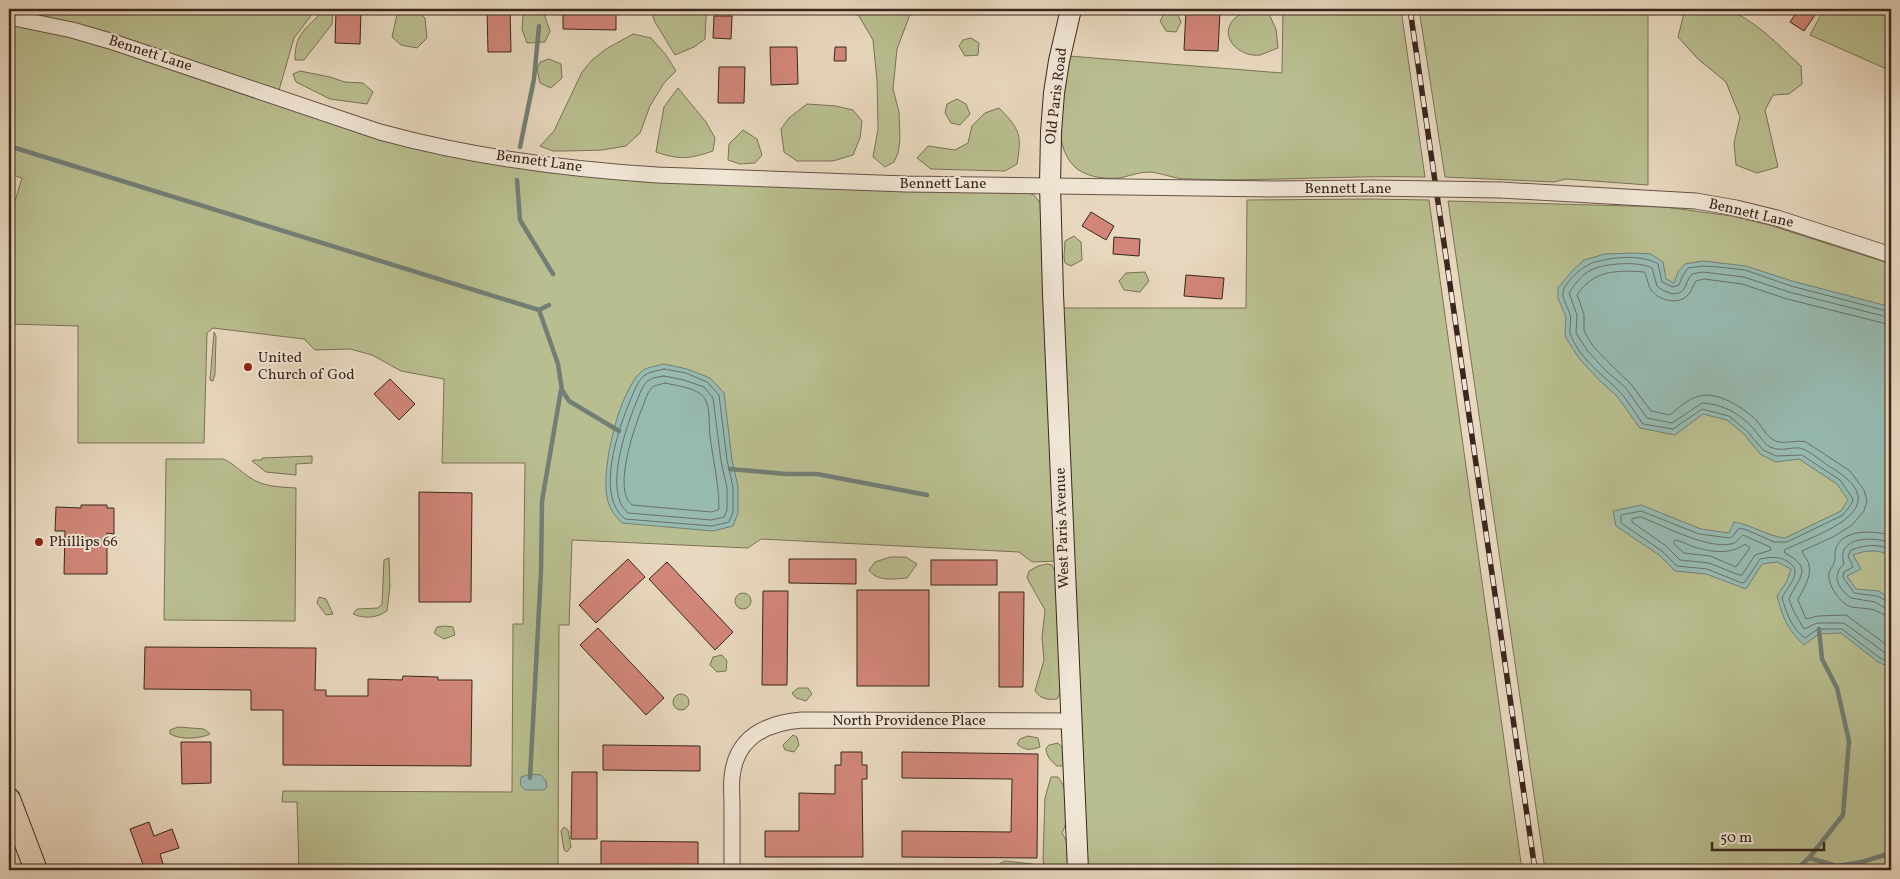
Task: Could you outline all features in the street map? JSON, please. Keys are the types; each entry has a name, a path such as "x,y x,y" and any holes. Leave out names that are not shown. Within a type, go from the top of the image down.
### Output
{"main road":[{"name":"Old Paris Road","path":"1050,185 1054,93 1059,61 1072,9"},
{"name":"West Paris Avenue","path":"1050,185 1078,870"},
{"path":"9,799 36,870"}],"street":[{"name":"Bennett Lane","path":"9,17 72,30 110,41 380,132 420,143 517,161 657,175 906,184 1501,190 1696,201 1777,218 1891,255"},
{"name":"North Providence Place","path":"732,870 732,777 736,759 743,746 751,738 773,724 802,720 1072,721"}],"green space":[{"path":"11,9 316,9 294,38 279,90 111,33"},
{"path":"321,9 333,9 332,24 304,60 295,60 295,51 299,39 305,29 320,14"},
{"path":"414,9 425,18 427,38 417,48 401,45 392,37 398,10"},
{"path":"650,9 711,9 706,17 705,39 694,47 675,55 655,22"},
{"path":"847,9 912,9 897,49 893,89 899,112 900,140 898,153 894,162 885,167 873,157 878,129 877,80 873,40 859,16"},
{"path":"1253,9 1268,12 1276,29 1278,48 1260,55 1253,55 1239,50 1233,45 1228,32 1235,18"},
{"path":"1283,9 1401,9 1425,177 1217,180 1182,179 1150,172 1118,178 1105,178 1086,174 1076,168 1067,158 1062,145 1060,115 1069,56 1282,73"},
{"path":"1419,9 1648,9 1648,185 1566,179 1554,182 1445,177"},
{"path":"1685,9 1725,9 1736,13 1766,33 1801,66 1802,84 1789,94 1773,95 1765,110 1778,167 1757,173 1736,165 1734,143 1740,117 1726,82 1697,58 1678,37"},
{"path":"1824,9 1891,9 1891,71 1810,35"},
{"path":"531,10 544,14 550,31 545,42 527,43 522,29 523,16"},
{"path":"1176,10 1181,22 1176,32 1166,31 1160,21 1165,12"},
{"path":"9,23 71,35 380,140 518,167 623,180 658,182 1026,192 1034,195 1041,204 1058,561 1032,562 1019,552 761,539 748,548 572,540 569,625 559,625 558,870 299,870 297,802 282,802 283,791 512,792 513,624 523,624 525,463 442,463 444,379 401,371 372,355 350,349 315,350 304,339 213,328 207,333 204,443 78,443 78,326 9,324 9,221 22,178 9,174"},
{"path":"633,34 651,38 666,55 676,71 664,83 650,106 640,133 626,146 602,150 553,151 540,146 554,131 582,72 592,60 606,49"},
{"path":"971,38 979,43 978,55 965,56 959,46 963,40"},
{"path":"549,59 561,64 562,78 551,88 540,83 537,69 540,62"},
{"path":"300,71 345,82 363,83 373,92 367,104 330,99 296,82 293,74"},
{"path":"678,88 706,122 715,138 713,151 684,158 656,152 664,107"},
{"path":"957,99 966,104 970,114 960,125 951,123 945,113 947,104"},
{"path":"807,104 836,106 853,110 862,121 860,138 853,155 833,161 797,161 784,152 781,129 789,118"},
{"path":"999,108 1018,133 1017,164 1005,171 931,169 917,158 928,146 955,150 968,143 972,126 985,113"},
{"path":"1891,126 1891,212 1889,130"},
{"path":"743,130 757,139 762,155 755,163 740,164 728,160 729,144"},
{"path":"1247,200 1429,200 1522,870 1087,870 1062,308 1246,308"},
{"path":"1448,201 1665,207 1731,216 1769,225 1891,264 1891,870 1545,870"},
{"path":"1074,236 1081,242 1082,260 1071,266 1065,263 1065,241"},
{"path":"1145,272 1149,281 1140,292 1124,290 1119,281 1126,273"},
{"path":"214,332 216,336 215,374 213,381 210,380"},
{"path":"312,456 312,463 296,464 296,475 266,472 252,461 262,460 262,458"},
{"path":"166,459 223,459 260,483 296,488 295,621 164,620"},
{"path":"890,557 906,557 917,564 907,578 881,578 872,574 869,570 875,562"},
{"path":"389,558 390,586 387,611 370,617 353,614 357,609 378,608 382,604 384,560"},
{"path":"1047,564 1052,565 1057,577 1061,691 1057,699 1047,699 1035,691 1044,660 1042,637 1045,610 1027,578 1029,571"},
{"path":"743,593 749,595 751,601 749,607 743,609 737,607 735,601 737,595"},
{"path":"319,597 326,599 333,614 326,615 317,603"},
{"path":"437,627 453,627 455,635 444,639 434,633"},
{"path":"722,655 727,661 726,671 717,672 710,665 713,657"},
{"path":"798,688 808,688 812,694 806,701 796,698 792,693"},
{"path":"678,694 684,694 689,699 687,708 678,710 673,705 673,699"},
{"path":"178,727 204,729 210,734 190,738 170,734 170,730"},
{"path":"793,735 797,737 799,745 794,752 785,750 783,745"},
{"path":"1028,736 1038,738 1040,747 1028,749 1017,744 1020,739"},
{"path":"1058,743 1064,749 1064,766 1057,766 1047,753 1046,748 1049,745"},
{"path":"1051,777 1058,777 1062,782 1066,796 1067,812 1065,827 1062,833 1068,851 1067,870 1045,870 1043,860 1045,798"},
{"path":"564,827 568,830 571,847 567,852 564,850 561,831"},
{"path":"1005,861 1033,864 1036,870 1005,870 999,864"}],"water":[{"path":"1605,254 1651,254 1663,262 1666,279 1674,283 1678,272 1685,264 1703,261 1746,266 1792,281 1891,307 1891,556 1872,551 1853,555 1861,569 1847,576 1856,589 1879,591 1891,599 1891,668 1878,662 1841,633 1819,634 1804,645 1793,634 1786,623 1777,596 1787,581 1791,569 1777,562 1762,564 1746,589 1706,574 1675,571 1659,555 1616,526 1613,511 1641,505 1701,529 1729,533 1734,522 1785,538 1841,511 1848,500 1837,484 1799,459 1776,462 1760,454 1744,434 1727,420 1703,414 1675,435 1640,428 1616,395 1578,357 1565,336 1566,317 1558,298 1558,288 1584,260"},
{"path":"664,364 687,369 710,378 724,393 732,460 738,486 738,513 733,526 713,531 622,523 609,505 606,484 607,468 609,450 619,412 626,395 642,371"},
{"path":"530,774 541,775 546,781 547,787 544,790 525,790 520,785 521,777"}],"building":[{"path":"336,9 361,9 360,44 335,43"},
{"path":"487,9 510,9 511,52 488,52"},
{"path":"563,9 616,9 616,30 563,29"},
{"path":"1799,9 1819,9 1804,31 1790,22"},
{"path":"1186,10 1220,11 1218,51 1184,50"},
{"path":"714,16 732,16 731,39 713,38"},
{"path":"770,47 797,47 798,84 771,85"},
{"path":"835,47 846,47 846,61 834,61"},
{"path":"719,67 745,67 744,103 718,103"},
{"path":"1091,212 1114,226 1106,240 1082,226"},
{"path":"1114,237 1140,239 1139,256 1113,254"},
{"path":"1186,275 1224,278 1222,299 1184,296"},
{"path":"390,379 415,404 399,420 374,394"},
{"path":"419,492 472,493 471,602 419,602"},
{"path":"81,505 107,505 107,508 114,508 114,534 107,533 107,574 64,574 65,531 55,531 56,507 81,508"},
{"path":"628,559 645,577 596,623 579,605"},
{"path":"789,559 856,559 856,584 789,583"},
{"path":"931,560 997,560 997,585 931,585"},
{"path":"667,562 733,632 715,650 649,579"},
{"path":"857,590 929,590 929,686 857,686"},
{"path":"763,591 788,591 787,685 762,685"},
{"path":"999,592 1024,592 1023,687 999,687"},
{"path":"598,628 664,698 646,715 580,645"},
{"path":"145,647 316,648 315,690 326,690 326,696 368,696 368,679 402,680 403,676 438,677 438,680 472,680 471,766 283,765 283,710 251,710 251,690 144,689"},
{"path":"181,742 211,742 211,783 182,784"},
{"path":"603,745 700,746 700,771 603,770"},
{"path":"841,752 862,752 862,765 867,765 867,779 862,779 863,857 765,857 765,831 799,831 799,793 835,794 835,765 841,765"},
{"path":"902,752 1038,754 1037,858 902,857 902,831 1011,832 1012,779 902,778"},
{"path":"572,772 597,772 597,839 571,839"},
{"path":"149,822 154,836 172,829 179,848 160,854 163,864 145,870 130,829"},
{"path":"601,841 698,842 698,867 601,866"}],"waterway":[{"path":"520,147 534,79 539,26"},
{"path":"9,146 539,310 549,305"},
{"path":"517,180 520,220 553,274"},
{"path":"539,310 558,364 562,390 569,401 619,431"},
{"path":"530,778 541,572 542,501 561,390"},
{"path":"730,469 786,474 817,474 927,495"},
{"path":"1796,870 1809,858 1843,815 1849,741 1837,688 1822,659 1819,629"},
{"path":"1809,858 1837,866 1862,862 1891,853"}],"railway":[{"path":"1410,9 1535,870"}],"place":[{"name":"United Church of God","path":"248,367"},
{"name":"Phillips 66","path":"39,542"}]}
